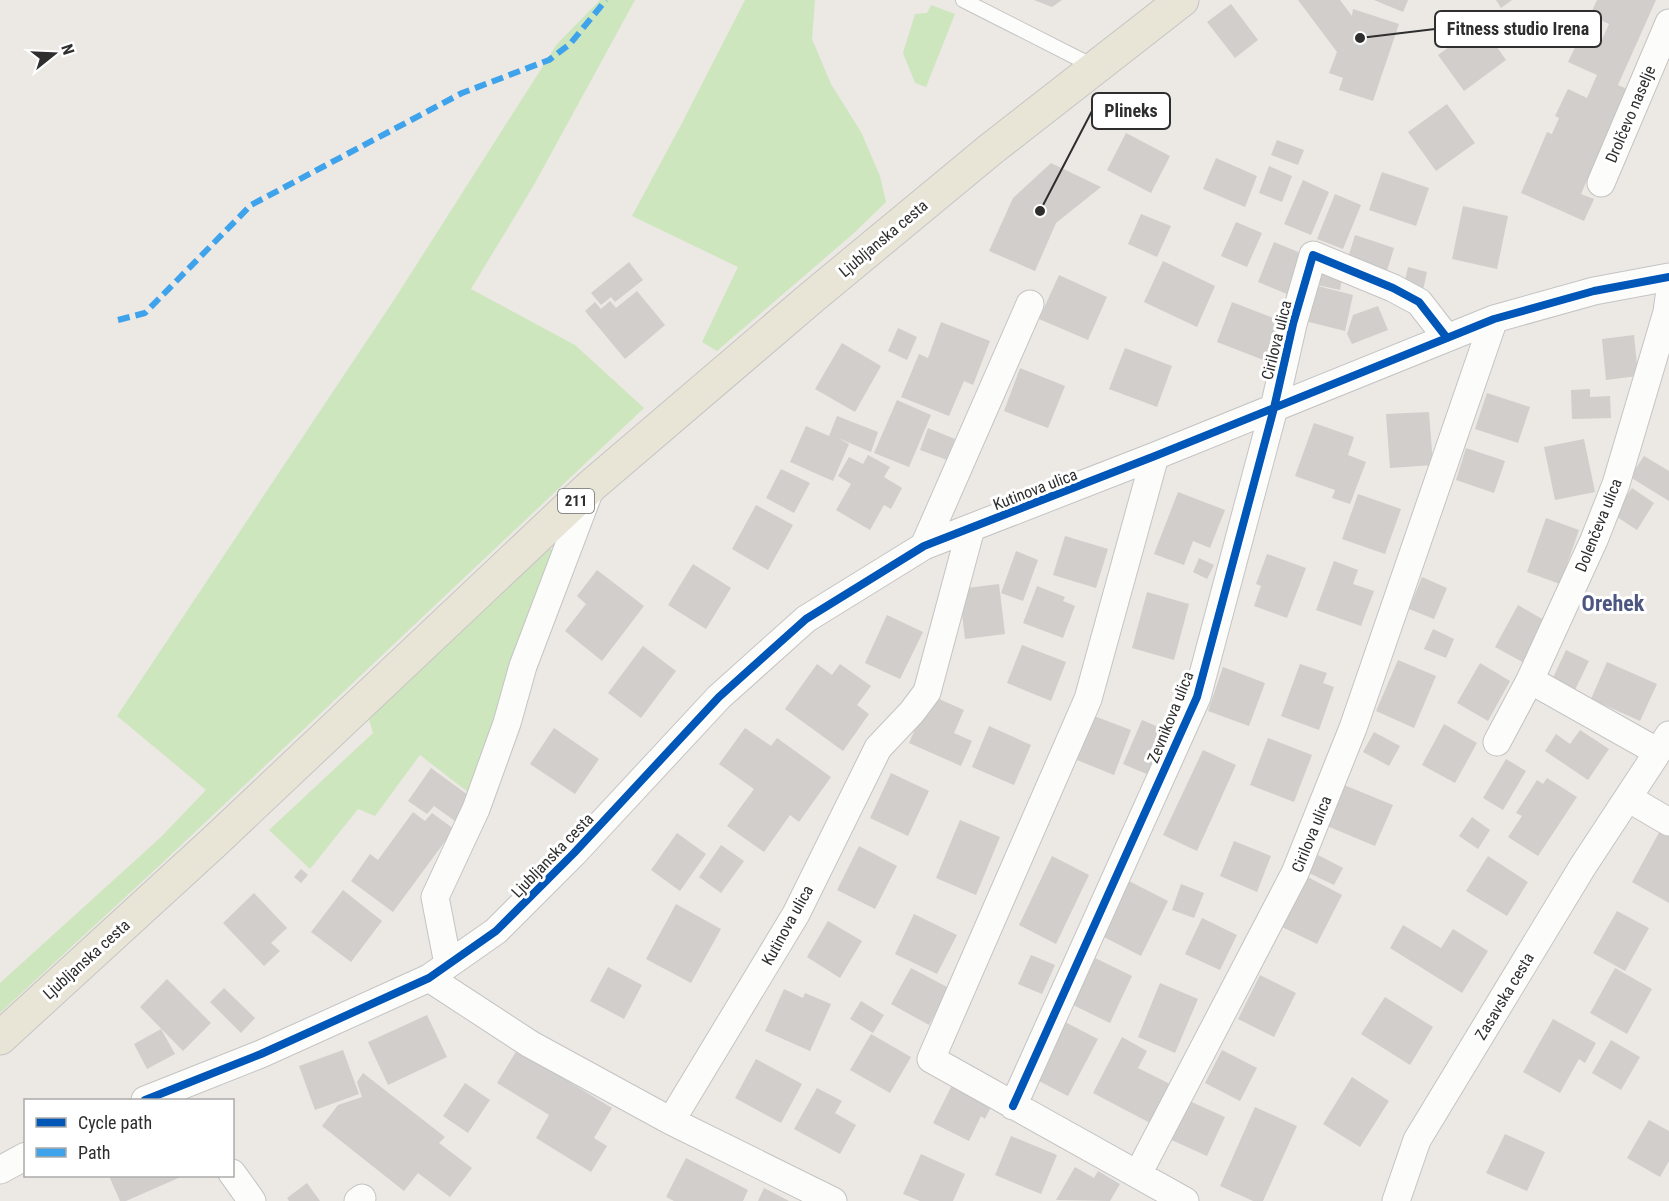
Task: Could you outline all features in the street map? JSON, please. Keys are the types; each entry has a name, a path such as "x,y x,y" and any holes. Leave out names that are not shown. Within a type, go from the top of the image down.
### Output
{"main road":[{"name":"Ljubljanska cesta","path":"0,1038 214,842 591,486 838,275 991,149 1182,0"}],"street":[{"name":"Drolčevo naselje","path":"1601,183 1666,37"},
{"name":"Cirilova ulica","path":"1274,408 1293,324 1313,255 1393,288 1419,302 1447,338"},
{"path":"1494,319 1594,291 1669,277"},
{"name":"Dolenčeva ulica","path":"1497,742 1530,681 1594,540 1616,484 1667,312 1669,297"},
{"path":"924,546 1030,304"},
{"name":"Cirilova ulica","path":"1274,408 1494,319"},
{"name":"Cirilova ulica","path":"1138,1174 1295,873 1353,728 1494,319"},
{"path":"1185,1201 931,1059 1088,699 1155,456 1274,408"},
{"name":"Zevnikova ulica","path":"1013,1106 1197,697 1274,408"},
{"name":"Kutinova ulica","path":"924,546 1155,456"},
{"name":"Ljubljanska cesta","path":"439,971 435,897 476,809 507,723 523,666 591,486"},
{"name":"Kutinova ulica","path":"671,1121 796,914 878,748 912,712 927,692 971,528"},
{"name":"Ljubljanska cesta","path":"151,1099 261,1054 439,971 496,931 574,853 719,697 806,619 924,546"},
{"path":"1530,681 1664,744"},
{"name":"Zasavska cesta","path":"1396,1201 1417,1140 1577,877 1664,744"},
{"path":"1628,798 1669,822"},
{"path":"439,971 530,1044 671,1121 833,1201"},
{"path":"0,1170 24,1157"},
{"path":"234,1176 252,1201"}],"lane":[{"path":"963,0 1095,68"}],"green space":[{"path":"600,0 635,0 535,183 471,289 575,345 644,408 0,1013 0,983 161,837 206,790 117,716 394,300 557,44"},
{"path":"745,0 815,0 812,39 831,84 861,132 880,176 886,202 854,233 717,351 702,342 738,267 632,216"},
{"path":"931,5 955,14 926,87 915,83 903,53 915,14 927,13"},
{"path":"550,548 555,552 473,796 420,755 375,816 358,809 310,869 269,830 373,733 368,716"}],"building":[{"path":"1034,0 1062,0 1052,7"},
{"path":"1298,0 1340,0 1352,16 1353,9 1399,24 1373,101 1339,90 1343,78 1329,73 1337,52"},
{"path":"1374,0 1408,0 1403,12"},
{"path":"1496,0 1512,0 1501,8"},
{"path":"1597,0 1656,0 1618,85 1627,89 1581,194 1594,199 1584,221 1521,193 1547,132 1552,134 1559,118 1555,116 1568,89 1587,98 1597,75 1568,62 1581,35 1600,44 1609,24 1590,15"},
{"path":"1231,4 1258,40 1235,58 1207,22"},
{"path":"1481,24 1506,60 1464,91 1438,55"},
{"path":"1447,104 1475,143 1436,171 1408,132"},
{"path":"1126,133 1170,156 1151,193 1107,170"},
{"path":"1277,140 1304,150 1298,165 1271,155"},
{"path":"1216,158 1257,176 1245,207 1203,189"},
{"path":"1051,163 1101,187 1056,223 1035,271 989,251 1013,198"},
{"path":"1269,166 1292,176 1282,202 1259,193"},
{"path":"1382,172 1429,188 1416,226 1369,210"},
{"path":"1303,180 1329,192 1311,235 1284,224"},
{"path":"1335,194 1361,205 1343,249 1317,239"},
{"path":"1463,206 1508,216 1497,269 1452,259"},
{"path":"1141,214 1171,226 1157,257 1128,244"},
{"path":"1236,222 1262,233 1247,267 1221,256"},
{"path":"1355,235 1394,248 1385,277 1346,264"},
{"path":"1274,242 1303,254 1287,294 1258,282"},
{"path":"1163,261 1215,286 1197,327 1144,302"},
{"path":"629,262 643,280 615,302 611,297 601,305 591,293"},
{"path":"1408,267 1427,272 1423,290 1404,285"},
{"path":"1317,268 1343,273 1340,290 1313,284"},
{"path":"1059,275 1107,297 1088,340 1039,319"},
{"path":"1310,284 1353,295 1345,331 1301,320"},
{"path":"637,291 665,325 625,359 585,311 595,302 601,309 610,301 616,308"},
{"path":"1232,302 1281,321 1266,361 1217,342"},
{"path":"1378,306 1388,330 1352,344 1347,334 1353,315"},
{"path":"941,322 990,341 973,385 964,381 949,416 901,397 919,354 928,358"},
{"path":"898,328 917,337 907,360 888,351"},
{"path":"1634,335 1638,376 1606,380 1602,339"},
{"path":"842,343 881,366 855,412 815,389"},
{"path":"1125,348 1172,366 1157,407 1109,389"},
{"path":"1020,368 1065,386 1048,428 1004,411"},
{"path":"1590,389 1590,397 1610,396 1611,418 1572,419 1571,390"},
{"path":"1487,393 1530,407 1518,443 1475,429"},
{"path":"897,400 931,415 909,467 874,453"},
{"path":"1429,412 1433,465 1390,468 1386,414"},
{"path":"837,416 878,432 871,452 838,438 849,444 833,481 790,462 806,426 829,436"},
{"path":"1314,423 1354,437 1348,455 1366,462 1350,504 1332,498 1335,490 1295,476"},
{"path":"928,428 955,439 947,460 920,450"},
{"path":"1584,439 1595,492 1555,500 1544,447"},
{"path":"1466,448 1505,461 1494,493 1456,480"},
{"path":"868,455 890,467 884,477 902,488 891,509 884,505 870,530 836,510 851,484 838,476 849,457 863,464"},
{"path":"1644,456 1669,471 1669,501 1630,477"},
{"path":"781,469 810,483 794,513 766,498"},
{"path":"1632,488 1654,503 1637,530 1614,515"},
{"path":"1178,492 1225,510 1210,548 1193,541 1184,565 1154,554"},
{"path":"1358,494 1401,509 1385,554 1342,539"},
{"path":"756,505 793,525 768,570 732,549"},
{"path":"1546,518 1579,530 1560,584 1527,572"},
{"path":"1065,536 1108,549 1096,588 1053,575"},
{"path":"1016,551 1038,560 1023,601 1001,593"},
{"path":"1267,554 1306,568 1287,618 1254,606 1261,586 1256,584"},
{"path":"1199,558 1214,565 1207,579 1193,572"},
{"path":"1334,561 1358,570 1353,584 1374,591 1361,626 1316,610"},
{"path":"693,564 731,588 706,629 668,605"},
{"path":"597,570 644,606 602,661 565,631 586,604 577,596"},
{"path":"1422,577 1447,588 1434,619 1409,609"},
{"path":"999,584 1005,634 965,639 959,589"},
{"path":"1037,586 1065,597 1063,601 1075,606 1063,638 1023,623"},
{"path":"1147,592 1189,604 1174,660 1132,648"},
{"path":"1518,605 1549,623 1526,664 1495,647"},
{"path":"887,615 923,632 900,679 865,663"},
{"path":"1433,629 1454,639 1446,658 1424,649"},
{"path":"1022,645 1066,662 1051,701 1007,683"},
{"path":"643,646 676,671 641,718 608,693"},
{"path":"1566,650 1589,661 1574,692 1551,682"},
{"path":"1398,660 1436,676 1414,728 1376,711"},
{"path":"1607,662 1657,684 1640,721 1591,699"},
{"path":"1480,663 1510,681 1488,721 1457,703"},
{"path":"817,664 832,675 840,664 871,686 857,705 869,714 843,751 785,709"},
{"path":"1300,664 1327,673 1323,683 1334,687 1319,730 1281,716"},
{"path":"1223,667 1265,683 1249,726 1208,711"},
{"path":"930,695 964,710 954,733 972,741 961,766 909,743"},
{"path":"1094,716 1131,730 1114,775 1077,760"},
{"path":"1142,720 1168,731 1149,775 1123,764"},
{"path":"1444,724 1477,743 1455,783 1422,765"},
{"path":"989,726 1031,745 1014,785 972,767"},
{"path":"554,728 599,759 575,794 530,764"},
{"path":"745,728 771,746 777,738 831,777 799,822 790,815 764,852 727,826 754,789 719,764"},
{"path":"1580,730 1609,749 1588,780 1545,751 1556,734 1570,744"},
{"path":"1374,732 1400,746 1389,766 1363,752"},
{"path":"1268,738 1312,755 1294,802 1250,785"},
{"path":"1203,750 1236,765 1197,851 1163,835"},
{"path":"1506,759 1526,771 1503,810 1483,798"},
{"path":"431,768 472,798 455,821 434,806 427,814 408,801"},
{"path":"891,773 929,791 908,836 870,818"},
{"path":"1547,778 1577,797 1538,856 1508,837 1522,816 1516,813 1537,780 1543,784"},
{"path":"1344,785 1393,805 1375,846 1327,826"},
{"path":"413,812 425,821 432,813 454,829 393,912 351,881 370,854 378,860"},
{"path":"1472,817 1490,830 1478,849 1459,836"},
{"path":"960,820 1000,837 976,895 936,878"},
{"path":"1661,829 1669,834 1669,903 1632,882"},
{"path":"677,833 706,854 680,891 651,870"},
{"path":"1234,841 1271,856 1257,892 1220,876"},
{"path":"721,845 744,861 721,893 699,877"},
{"path":"859,846 897,866 875,909 837,890"},
{"path":"1318,855 1343,868 1334,885 1309,873"},
{"path":"1052,856 1089,875 1056,944 1019,925"},
{"path":"1488,856 1528,882 1507,916 1466,891"},
{"path":"301,869 308,875 301,883 294,877"},
{"path":"1302,874 1342,895 1317,944 1276,924"},
{"path":"1129,881 1168,901 1141,956 1102,936"},
{"path":"1181,884 1204,893 1194,918 1172,910"},
{"path":"343,890 382,921 351,962 311,932"},
{"path":"254,893 287,928 271,943 280,951 264,966 223,923"},
{"path":"676,904 721,929 691,983 646,959"},
{"path":"1617,911 1649,928 1625,971 1593,953"},
{"path":"914,914 957,935 937,974 895,954"},
{"path":"1202,918 1237,935 1220,970 1185,954"},
{"path":"828,921 862,941 840,978 807,957"},
{"path":"1403,925 1441,948 1453,929 1488,951 1462,993 1390,948"},
{"path":"1031,955 1055,965 1042,994 1018,984"},
{"path":"1093,957 1132,976 1110,1023 1071,1004"},
{"path":"608,967 642,985 624,1019 590,1001"},
{"path":"911,968 949,988 929,1025 891,1004"},
{"path":"1615,968 1652,989 1627,1034 1590,1013"},
{"path":"1260,975 1296,993 1274,1037 1238,1019"},
{"path":"167,979 211,1023 183,1051 140,1007"},
{"path":"1160,983 1198,999 1175,1053 1138,1037"},
{"path":"224,988 255,1018 241,1033 210,1002"},
{"path":"784,989 803,998 805,993 831,1004 810,1051 765,1031"},
{"path":"1385,997 1433,1027 1410,1065 1361,1034"},
{"path":"861,1001 884,1015 873,1033 850,1019"},
{"path":"427,1015 447,1057 388,1085 368,1042"},
{"path":"1553,1019 1596,1043 1585,1063 1579,1059 1560,1093 1523,1072"},
{"path":"1063,1021 1098,1039 1068,1096 1033,1078"},
{"path":"161,1029 175,1054 147,1069 134,1044"},
{"path":"871,1034 911,1057 890,1093 850,1070"},
{"path":"1122,1037 1147,1051 1138,1068 1174,1086 1154,1125 1093,1093"},
{"path":"1611,1040 1640,1057 1621,1090 1592,1073"},
{"path":"343,1050 359,1094 315,1110 299,1066"},
{"path":"517,1050 612,1108 594,1138 607,1146 591,1172 536,1138 549,1115 497,1083"},
{"path":"1222,1050 1257,1068 1240,1101 1205,1083"},
{"path":"756,1059 802,1084 781,1123 735,1098"},
{"path":"363,1073 445,1137 439,1143 472,1168 450,1197 418,1173 404,1191 322,1126 338,1105 362,1097 357,1082"},
{"path":"1352,1077 1389,1101 1360,1147 1323,1124"},
{"path":"955,1079 995,1099 985,1119 981,1116 969,1141 933,1123"},
{"path":"465,1083 490,1100 468,1133 443,1116"},
{"path":"817,1088 842,1101 835,1113 856,1125 840,1154 794,1129"},
{"path":"1185,1099 1225,1117 1207,1156 1167,1138"},
{"path":"1255,1107 1297,1126 1263,1201 1253,1201 1220,1186"},
{"path":"1649,1120 1669,1131 1669,1161 1660,1177 1627,1158"},
{"path":"1505,1134 1545,1152 1527,1191 1486,1173"},
{"path":"1011,1136 1057,1155 1041,1194 995,1175"},
{"path":"921,1154 965,1174 953,1201 920,1201 903,1194"},
{"path":"686,1158 748,1190 743,1201 674,1201 666,1197"},
{"path":"1075,1167 1094,1178 1098,1171 1120,1184 1110,1201 1056,1200"},
{"path":"109,1177 181,1177 126,1201 120,1201"},
{"path":"307,1183 320,1201 289,1201 287,1198"},
{"path":"764,1188 789,1201 758,1201"}],"marked path":[{"path":"118,320 145,313 251,205 462,93 549,60 570,44 606,0"}],"cycle path":[{"path":"1013,1106 1197,697 1274,408 1293,324 1313,255 1393,288 1419,302 1447,338"},
{"path":"148,1099 261,1054 429,978 496,931 574,853 719,697 806,619 924,546 1155,456 1494,319 1594,291 1669,277"}],"place":[{"name":"Fitness studio Irena","path":"1360,38"},
{"name":"Plineks","path":"1040,211"}],"district":[{"name":"Orehek","path":"1613,603"}]}
